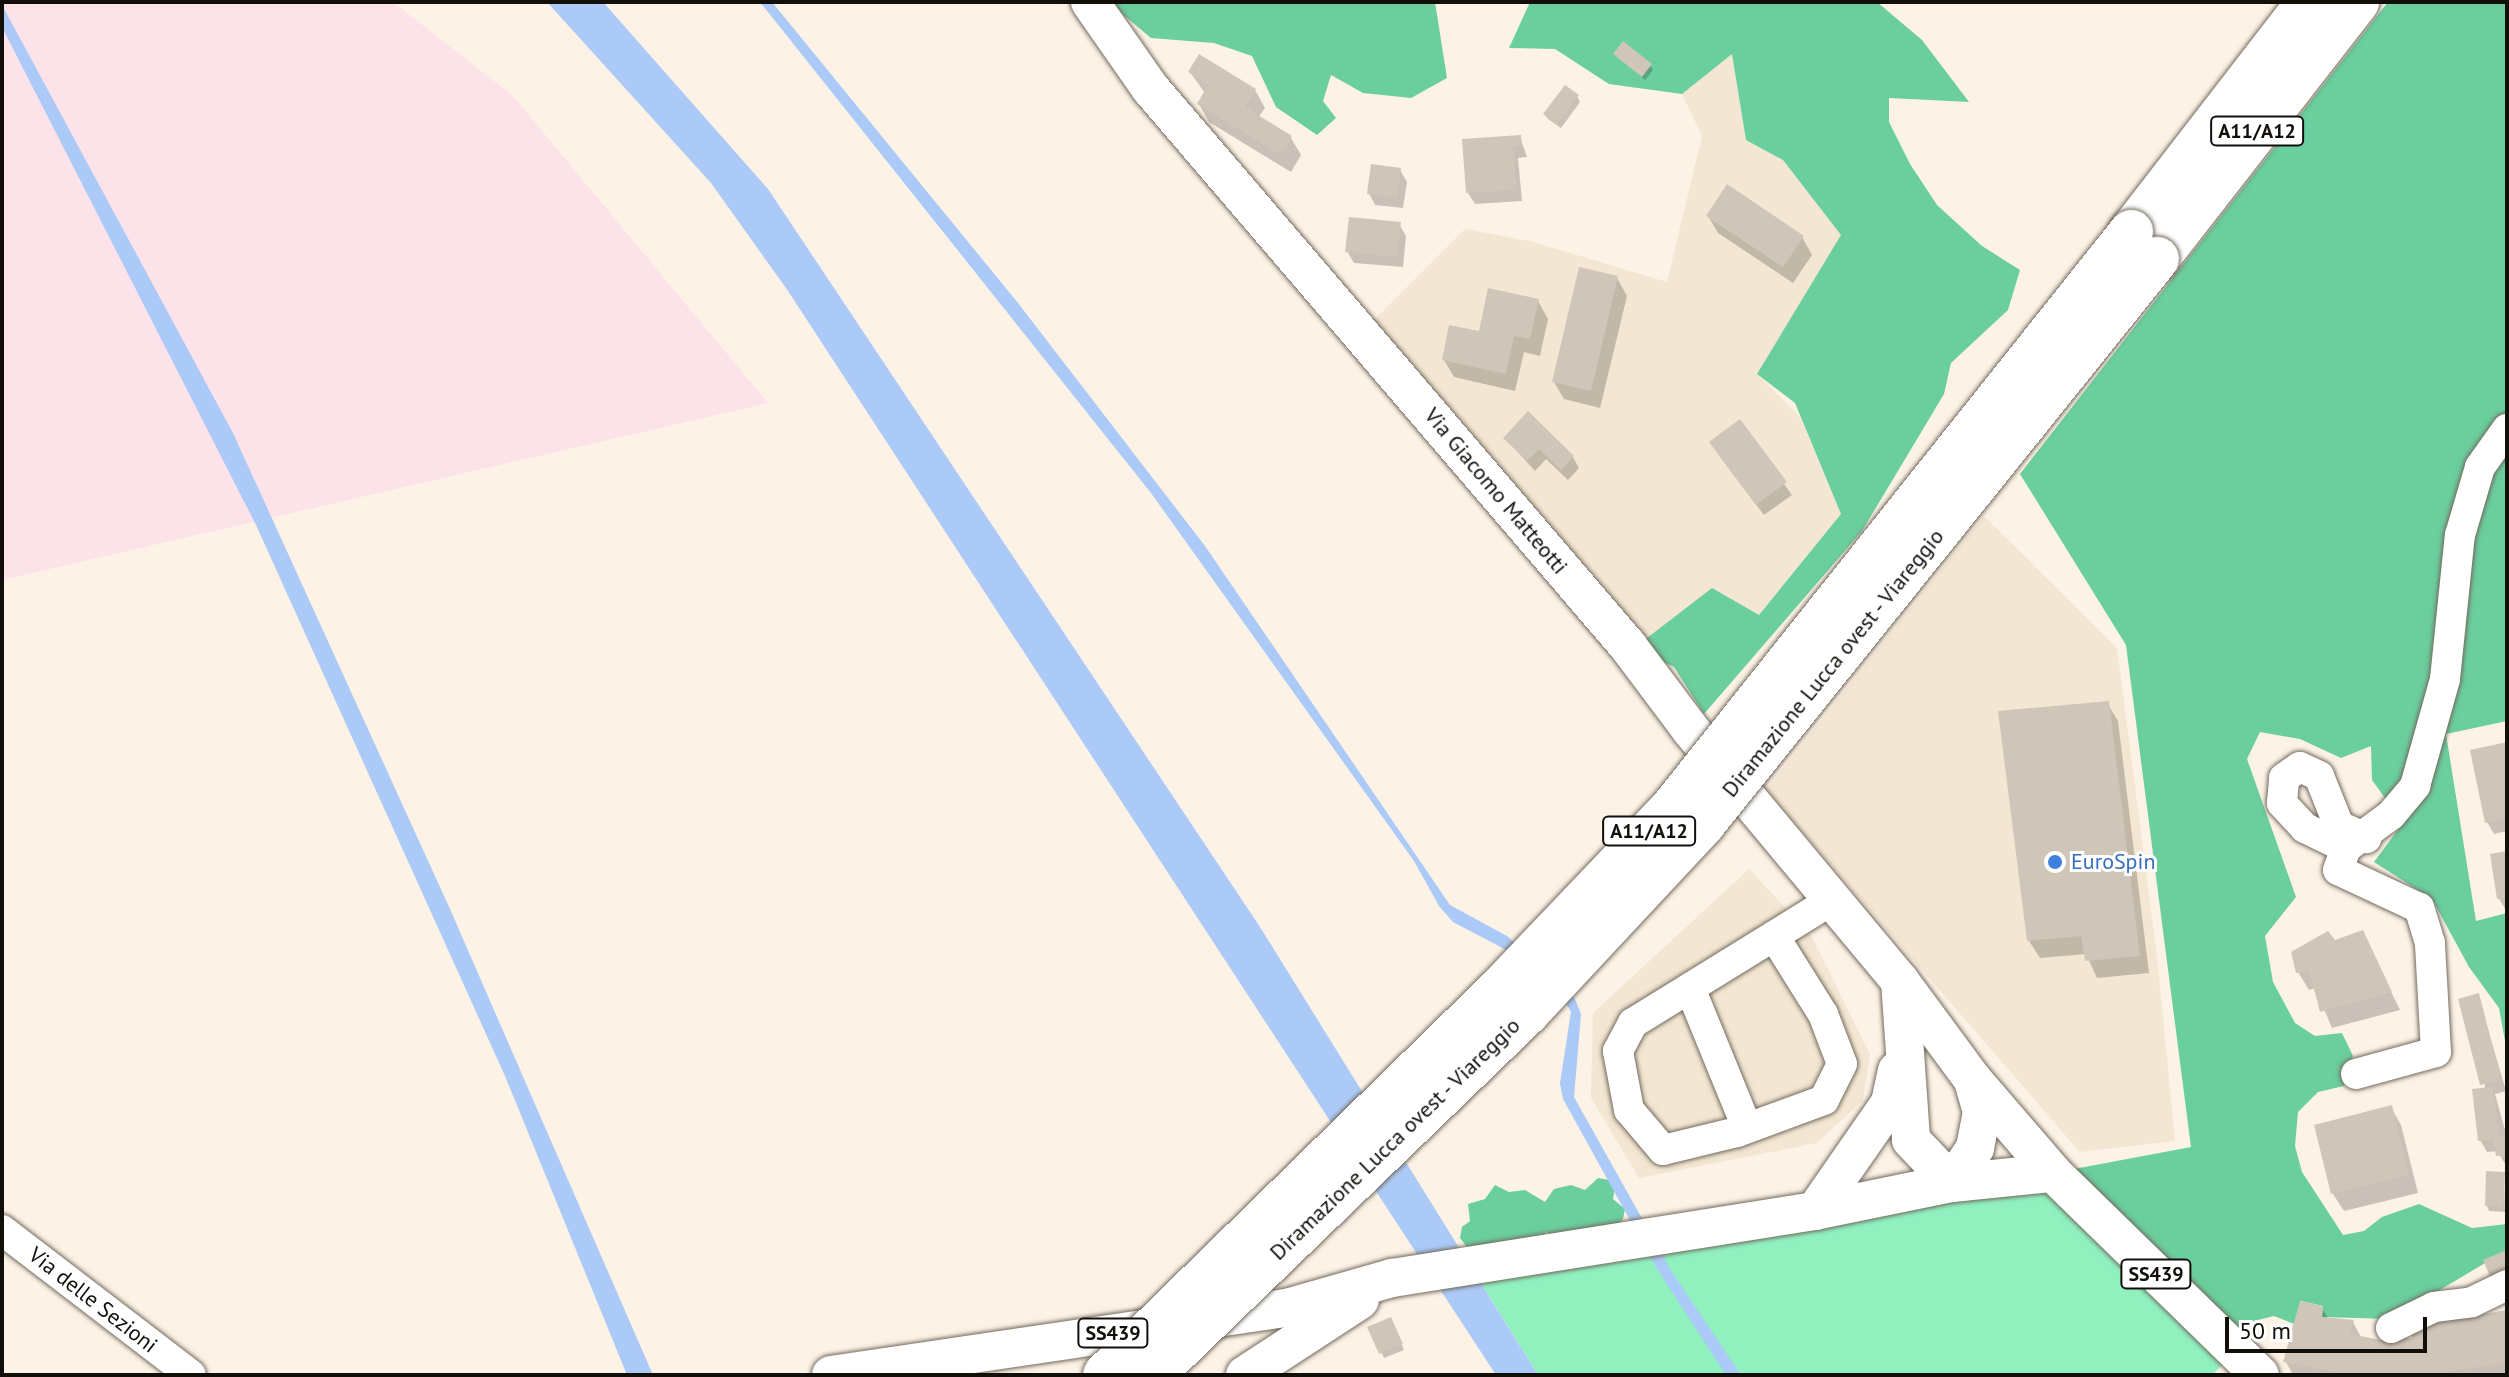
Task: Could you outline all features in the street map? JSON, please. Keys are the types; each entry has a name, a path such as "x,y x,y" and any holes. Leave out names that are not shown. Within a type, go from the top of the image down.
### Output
{"highway":[{"name":"Diramazione Lucca ovest - Viareggio","path":"1152,1375 1527,1013 1703,824 2144,246 2309,2"},
{"name":"Diramazione Lucca ovest - Viareggio","path":"1105,1375 1499,990 1674,806 2144,246 2357,2"}],"main road":[{"name":"Via Giacomo Matteotti","path":"1090,2 1150,88 1628,646 1900,981 1973,1080 2053,1173"},
{"path":"1900,981 1901,1052 1911,1140 1952,1183"},
{"path":"1815,1211 1890,1103 1901,1052"},
{"name":"Via Giacomo Matteotti","path":"1952,1183 1975,1148 1982,1112 1973,1080"},
{"name":"SS439","path":"831,1375 1290,1307 1392,1278 1815,1211 1952,1183 2053,1173 2260,1375"},
{"name":"SS439","path":"1245,1375 1392,1278"}],"street":[{"path":"2356,1074 2436,1052 2430,943 2419,908 2338,870 2356,843 2415,786 2445,679 2460,535 2480,467 2507,429"},
{"path":"1774,936 1823,1014 1842,1064 1824,1100 1747,1128 1663,1150 1629,1110 1618,1051 1633,1023 1832,900"},
{"path":"1690,988 1747,1128"},
{"name":"Via delle Sezioni","path":"2,1230 188,1373"},
{"path":"2391,1328 2434,1307 2472,1302 2507,1285"}],"shaded area":[{"path":"2,2 393,2 512,95 768,403 2,580"},
{"path":"1733,53 1746,140 1783,160 1842,235 1757,374 1800,417 1841,514 1759,615 1634,648 1368,326 1465,229 1530,241 1667,282 1702,136 1682,94"},
{"path":"1984,516 2117,648 2157,957 2175,1141 2080,1152 1766,790"},
{"path":"1749,869 1811,935 1870,1054 1863,1100 1817,1143 1639,1178 1591,1098 1593,1013"}],"green space":[{"path":"1108,2 1435,2 1447,78 1411,98 1363,93 1331,75 1323,101 1336,118 1317,135 1276,107 1252,56 1214,43 1151,38"},
{"path":"1530,2 1877,2 1922,40 1969,102 1889,98 1889,122 1910,164 1937,205 1982,246 2020,270 2008,310 1951,363 1944,394 1862,531 1704,714 1674,667 1634,648 1712,588 1759,615 1841,514 1795,403 1757,374 1841,235 1783,160 1746,140 1732,54 1682,94 1609,84 1555,49 1509,48"},
{"path":"2388,2 2507,2 2507,721 2446,734 2476,921 2507,913 2507,1052 2499,1008 2469,967 2432,899 2374,862 2423,796 2385,798 2372,780 2371,746 2341,758 2300,739 2260,732 2247,759 2296,897 2265,936 2273,982 2295,1023 2315,1036 2342,1033 2353,1056 2344,1086 2318,1092 2298,1112 2295,1146 2302,1172 2343,1235 2364,1231 2382,1217 2419,1204 2472,1228 2507,1224 2507,1250 2391,1319 2322,1317 2323,1306 2301,1301 2294,1324 2274,1316 2254,1321 2225,1341 2053,1173 2191,1147 2126,645 2020,474"},
{"path":"2051,1172 2237,1351 2212,1375 1538,1375 1470,1265"},
{"path":"1598,1178 1609,1180 1615,1188 1613,1199 1625,1209 1623,1219 1615,1226 1552,1238 1546,1231 1545,1237 1477,1248 1467,1247 1460,1238 1462,1227 1470,1221 1468,1204 1485,1199 1495,1185 1509,1192 1525,1190 1545,1202 1554,1189 1571,1185 1585,1190"}],"water":[{"path":"547,2 603,2 768,189 1260,927 1538,1375 1496,1375 788,291 711,183"},
{"path":"760,2 772,2 1018,303 1205,546 1450,905 1507,936 1575,999 1581,1014 1574,1097 1672,1272 1741,1375 1726,1375 1657,1269 1563,1099 1560,1083 1571,1012 1563,998 1514,954 1453,922 1439,906 1414,861 1151,493"},
{"path":"2,5 233,433 450,909 653,1375 627,1375 505,1076 256,525 2,27"}],"building":[{"path":"1623,41 1652,64 1642,77 1613,54"},
{"path":"1199,54 1256,89 1245,107 1292,136 1281,155 1197,104 1208,85 1188,72"},
{"path":"1565,85 1579,95 1557,124 1543,114"},
{"path":"1521,135 1522,146 1513,147 1516,190 1466,193 1462,139"},
{"path":"1371,164 1401,168 1397,198 1367,194"},
{"path":"1727,184 1804,236 1783,267 1706,216"},
{"path":"1349,217 1401,222 1397,257 1345,252"},
{"path":"1579,267 1618,276 1591,391 1552,382"},
{"path":"1488,288 1539,299 1530,339 1514,336 1506,374 1442,360 1449,325 1479,331"},
{"path":"1528,411 1574,456 1561,470 1539,449 1527,461 1503,438"},
{"path":"1740,419 1787,482 1756,505 1709,442"},
{"path":"2109,701 2140,956 2085,961 2081,936 2027,941 1998,711"},
{"path":"2507,742 2507,818 2485,823 2470,750"},
{"path":"2507,851 2507,898 2497,899 2490,854"},
{"path":"2363,930 2392,992 2320,1012 2309,970 2296,973 2291,952 2328,931 2335,940"},
{"path":"2479,993 2501,1080 2480,1085 2458,999"},
{"path":"2493,1087 2499,1136 2507,1135 2507,1155 2496,1156 2493,1139 2478,1141 2472,1089"},
{"path":"2392,1105 2409,1175 2331,1194 2314,1125"},
{"path":"2486,1171 2505,1172 2503,1207 2485,1206"},
{"path":"2507,1250 2507,1272 2491,1279 2483,1260"},
{"path":"2300,1301 2323,1306 2322,1317 2354,1320 2350,1334 2381,1340 2412,1338 2411,1327 2507,1310 2507,1362 2428,1375 2351,1375 2283,1362"},
{"path":"1391,1317 1403,1344 1379,1354 1367,1327"}],"place":[{"name":"EuroSpin","path":"2055,862"}]}
